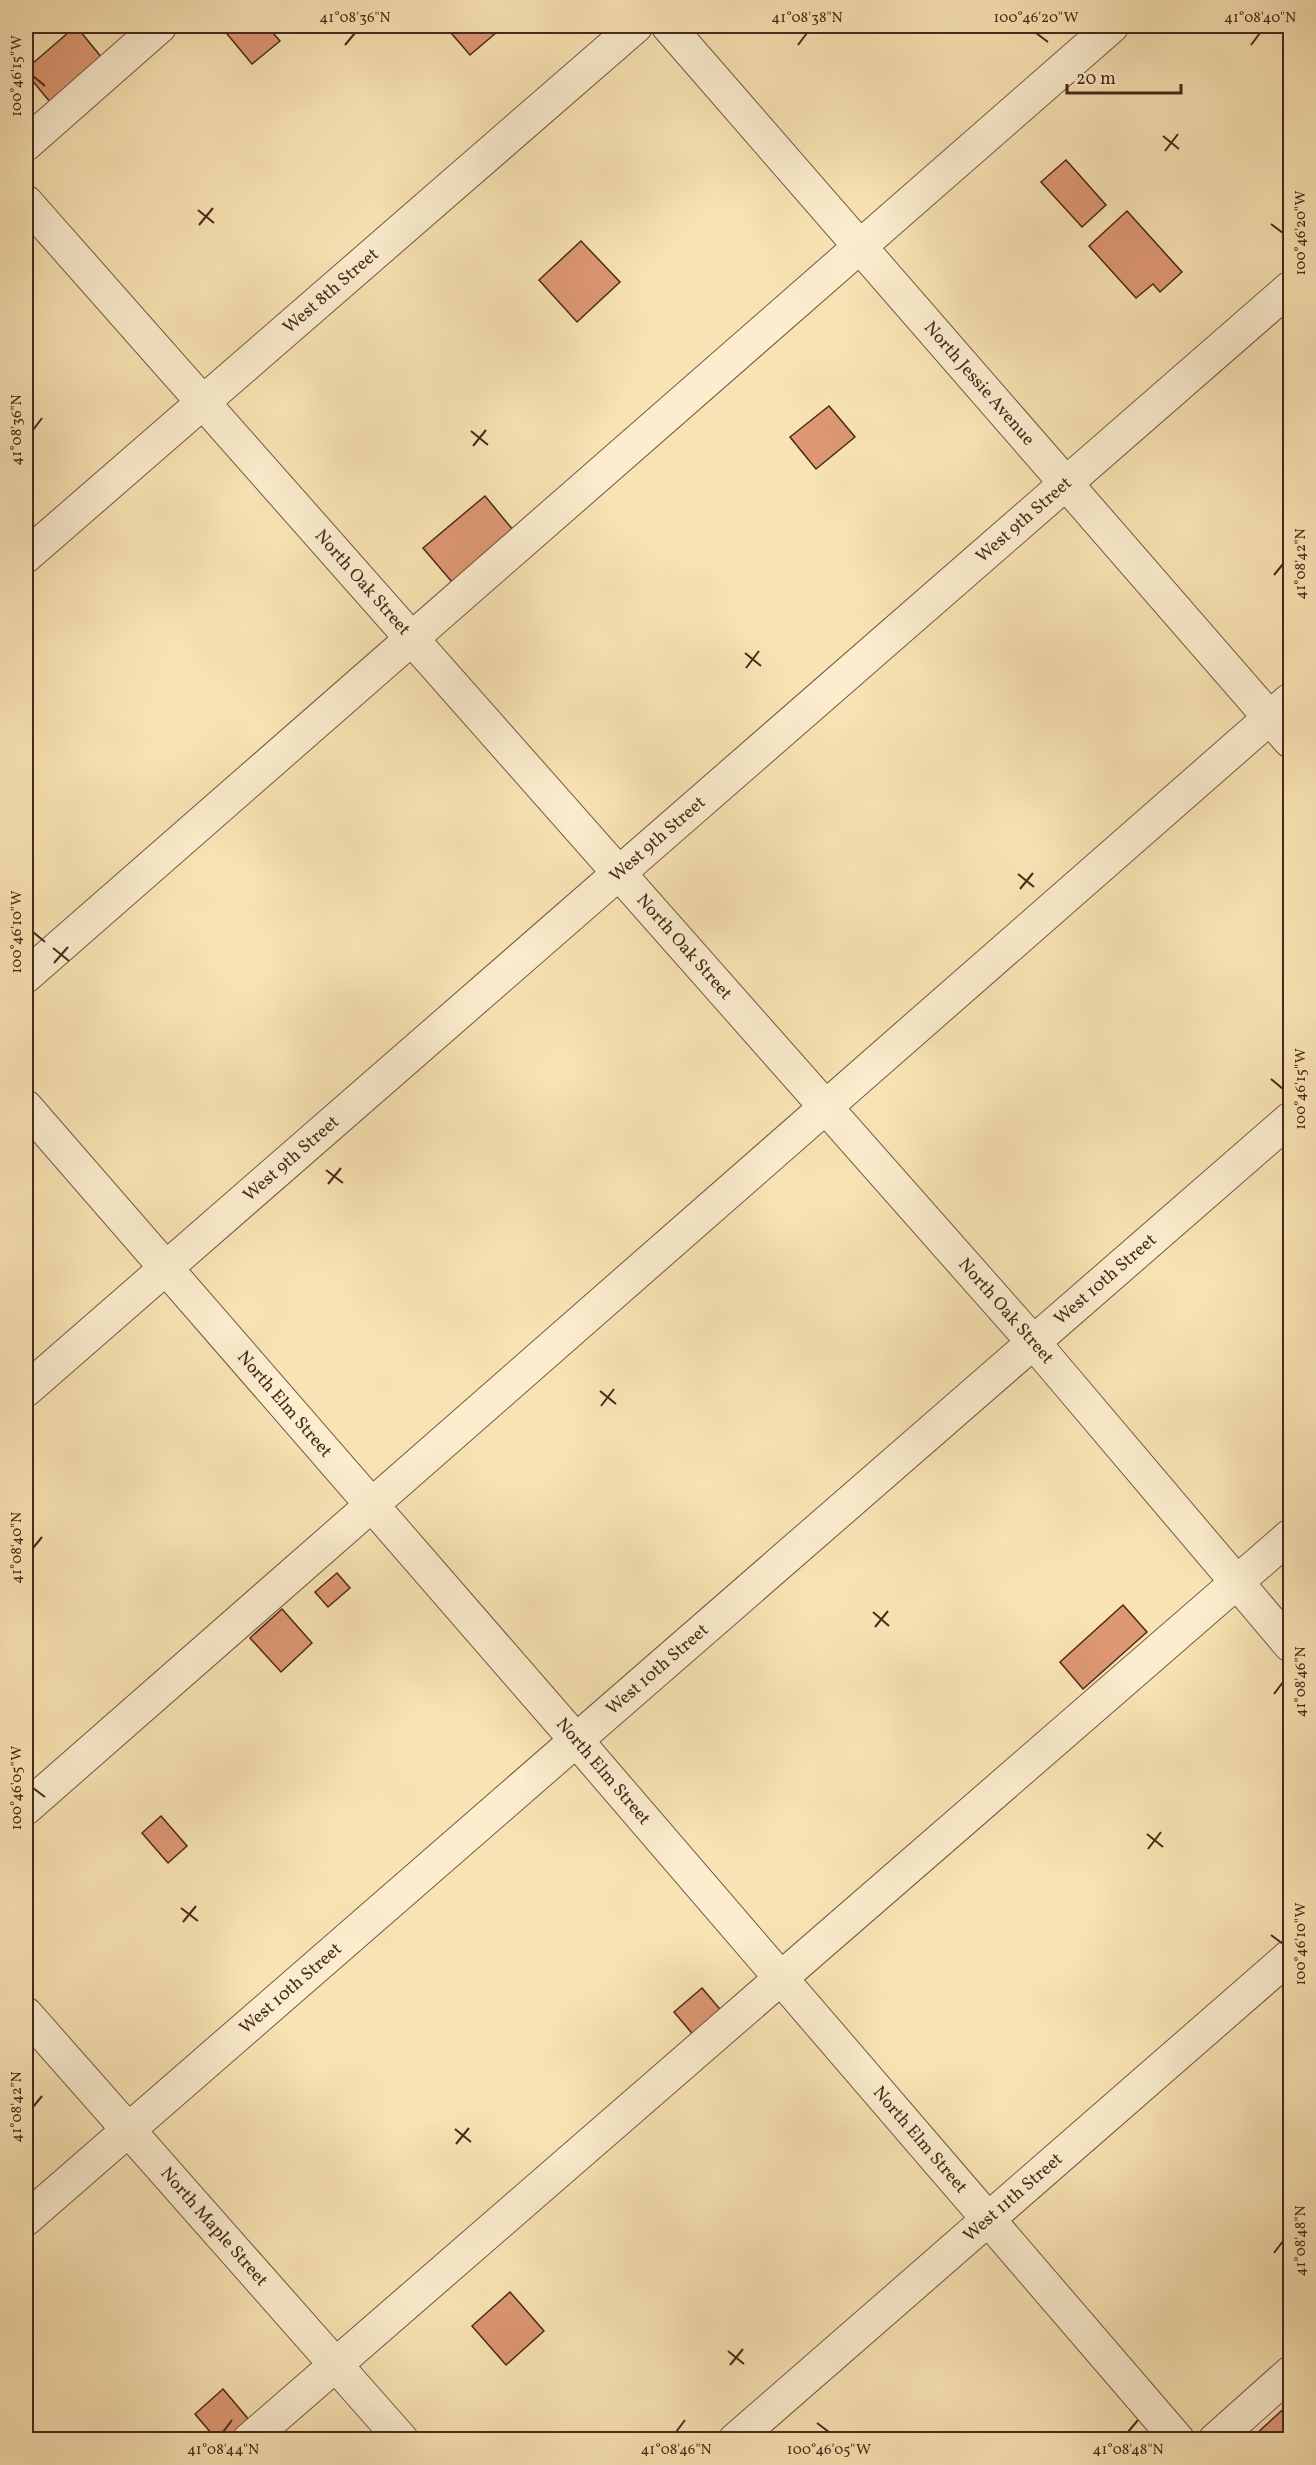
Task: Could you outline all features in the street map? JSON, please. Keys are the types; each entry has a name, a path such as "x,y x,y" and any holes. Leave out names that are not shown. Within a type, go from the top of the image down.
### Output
{"street":[{"path":"26,144 160,26"},
{"name":"West 8th Street","path":"26,556 636,26"},
{"name":"North Jessie Avenue","path":"668,26 1067,484 1284,719"},
{"path":"26,976 1112,26"},
{"name":"North Oak Street","path":"26,202 1034,1343 1290,1645"},
{"name":"West 9th Street","path":"26,1390 1290,288"},
{"path":"26,1808 825,1108 1284,719"},
{"name":"North Elm Street","path":"26,1107 576,1740 1178,2439"},
{"name":"West 10th Street","path":"26,2219 1290,1119"},
{"path":"249,2439 1290,1536"},
{"name":"West 11th Street","path":"735,2439 1290,1956"},
{"name":"North Maple Street","path":"26,2014 402,2439"},
{"path":"1215,2439 1290,2373"}],"building":[{"path":"76,26 102,58 50,102 26,73 26,69"},
{"path":"226,26 267,26 280,41 252,64 223,29"},
{"path":"462,26 504,26 470,55 452,34"},
{"path":"1066,160 1106,205 1082,227 1041,182"},
{"path":"1127,211 1182,272 1160,292 1153,284 1136,298 1089,246"},
{"path":"581,241 620,282 577,322 539,280"},
{"path":"829,406 855,437 816,469 790,437"},
{"path":"485,496 513,530 452,582 423,548"},
{"path":"337,1573 350,1588 328,1607 315,1592"},
{"path":"1123,1605 1147,1632 1083,1689 1060,1662"},
{"path":"282,1609 312,1643 281,1672 250,1638"},
{"path":"161,1816 187,1846 168,1863 142,1833"},
{"path":"702,1988 724,2014 696,2038 674,2012"},
{"path":"510,2292 544,2331 506,2365 472,2326"},
{"path":"223,2389 250,2421 229,2440 217,2440 195,2414"},
{"path":"1290,2403 1290,2440 1261,2440 1256,2434"}]}
